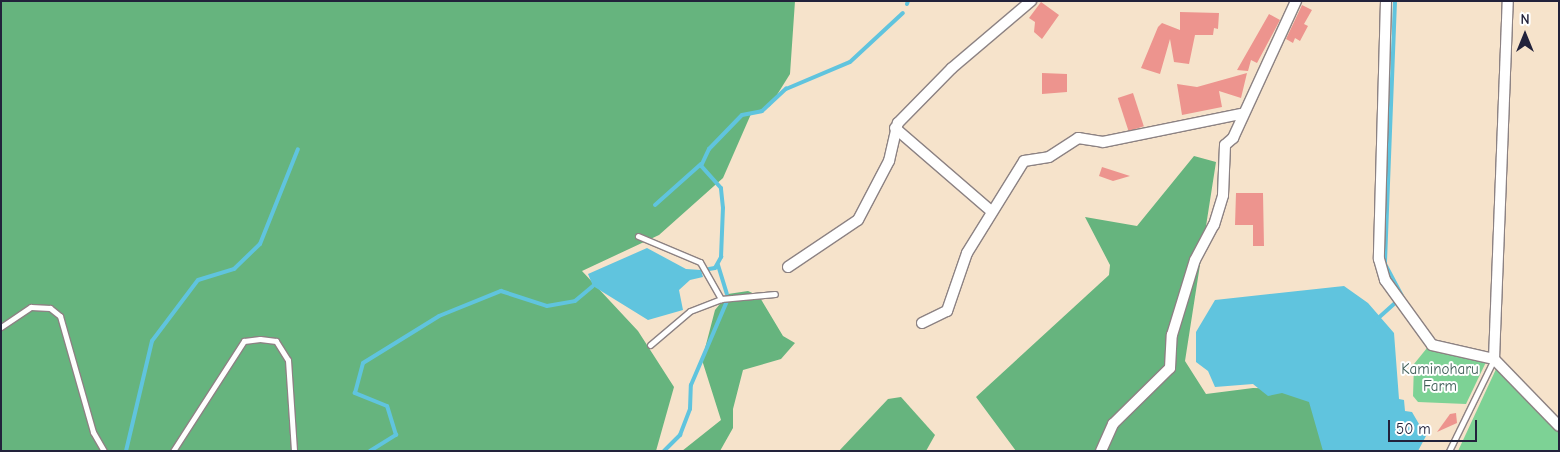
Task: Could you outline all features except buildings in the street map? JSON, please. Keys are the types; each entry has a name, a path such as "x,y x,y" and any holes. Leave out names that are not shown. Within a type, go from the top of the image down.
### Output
{"street":[{"path":"788,267 858,220 889,162 895,128 952,68 1031,1"},
{"path":"1101,451 1113,424 1170,368 1172,335 1195,260 1214,225 1222,195 1225,146 1233,138 1241,114 1296,1"},
{"path":"1386,1 1379,259 1383,273 1432,345 1494,359 1559,426"},
{"path":"1494,359 1508,1"},
{"path":"922,323 947,311 967,253 990,210 1024,161 1049,157 1078,138 1103,142 1241,114"},
{"path":"895,128 990,210"}],"lane":[{"path":"638,236 700,262 721,299"},
{"path":"650,345 690,311 721,299 775,294"},
{"path":"1,327 31,307 50,308 60,316 93,432 104,451"},
{"path":"173,451 244,341 260,339 276,341 288,360 294,451"},
{"path":"1449,451 1494,359"}],"green space":[{"path":"1,1 795,1 790,74 770,106 751,114 723,178 659,235 582,271 638,331 674,387 656,451 1,451"},
{"path":"1194,156 1216,162 1185,361 1206,394 1253,388 1287,389 1310,401 1324,451 1016,451 976,397 1109,275 1110,265 1085,217 1137,226"},
{"path":"748,291 759,296 783,336 795,343 781,359 743,370 733,409 733,428 720,451 682,451 721,420 702,360 715,310 728,294"},
{"name":"Kaminoharu Farm","path":"1427,348 1486,362 1466,404 1418,402 1413,396 1414,364"},
{"path":"1497,367 1559,431 1559,451 1458,451"},
{"path":"901,397 935,435 926,451 839,451 888,399"}],"water":[{"path":"647,248 686,269 701,270 703,277 690,280 679,290 683,310 648,320 593,286 588,274"},
{"path":"1344,286 1368,303 1394,333 1399,399 1404,400 1405,411 1412,412 1426,436 1418,451 1323,451 1309,402 1282,393 1268,396 1253,384 1215,387 1208,371 1196,362 1196,332 1215,300"}],"waterway":[{"path":"1395,1 1385,264 1402,296"},
{"path":"709,269 715,268 721,257 723,208 721,188 701,166 709,149 742,115 762,111 786,89 850,62 903,13"},
{"path":"126,451 152,341 198,280 234,269 260,244 298,149"},
{"path":"655,205 701,164"},
{"path":"718,265 727,294"},
{"path":"370,451 396,435 387,406 355,393 363,363 439,316 501,291 547,306 575,301 593,286"},
{"path":"664,451 680,435 690,409 691,385 727,301"},
{"path":"1375,321 1395,303"}]}
